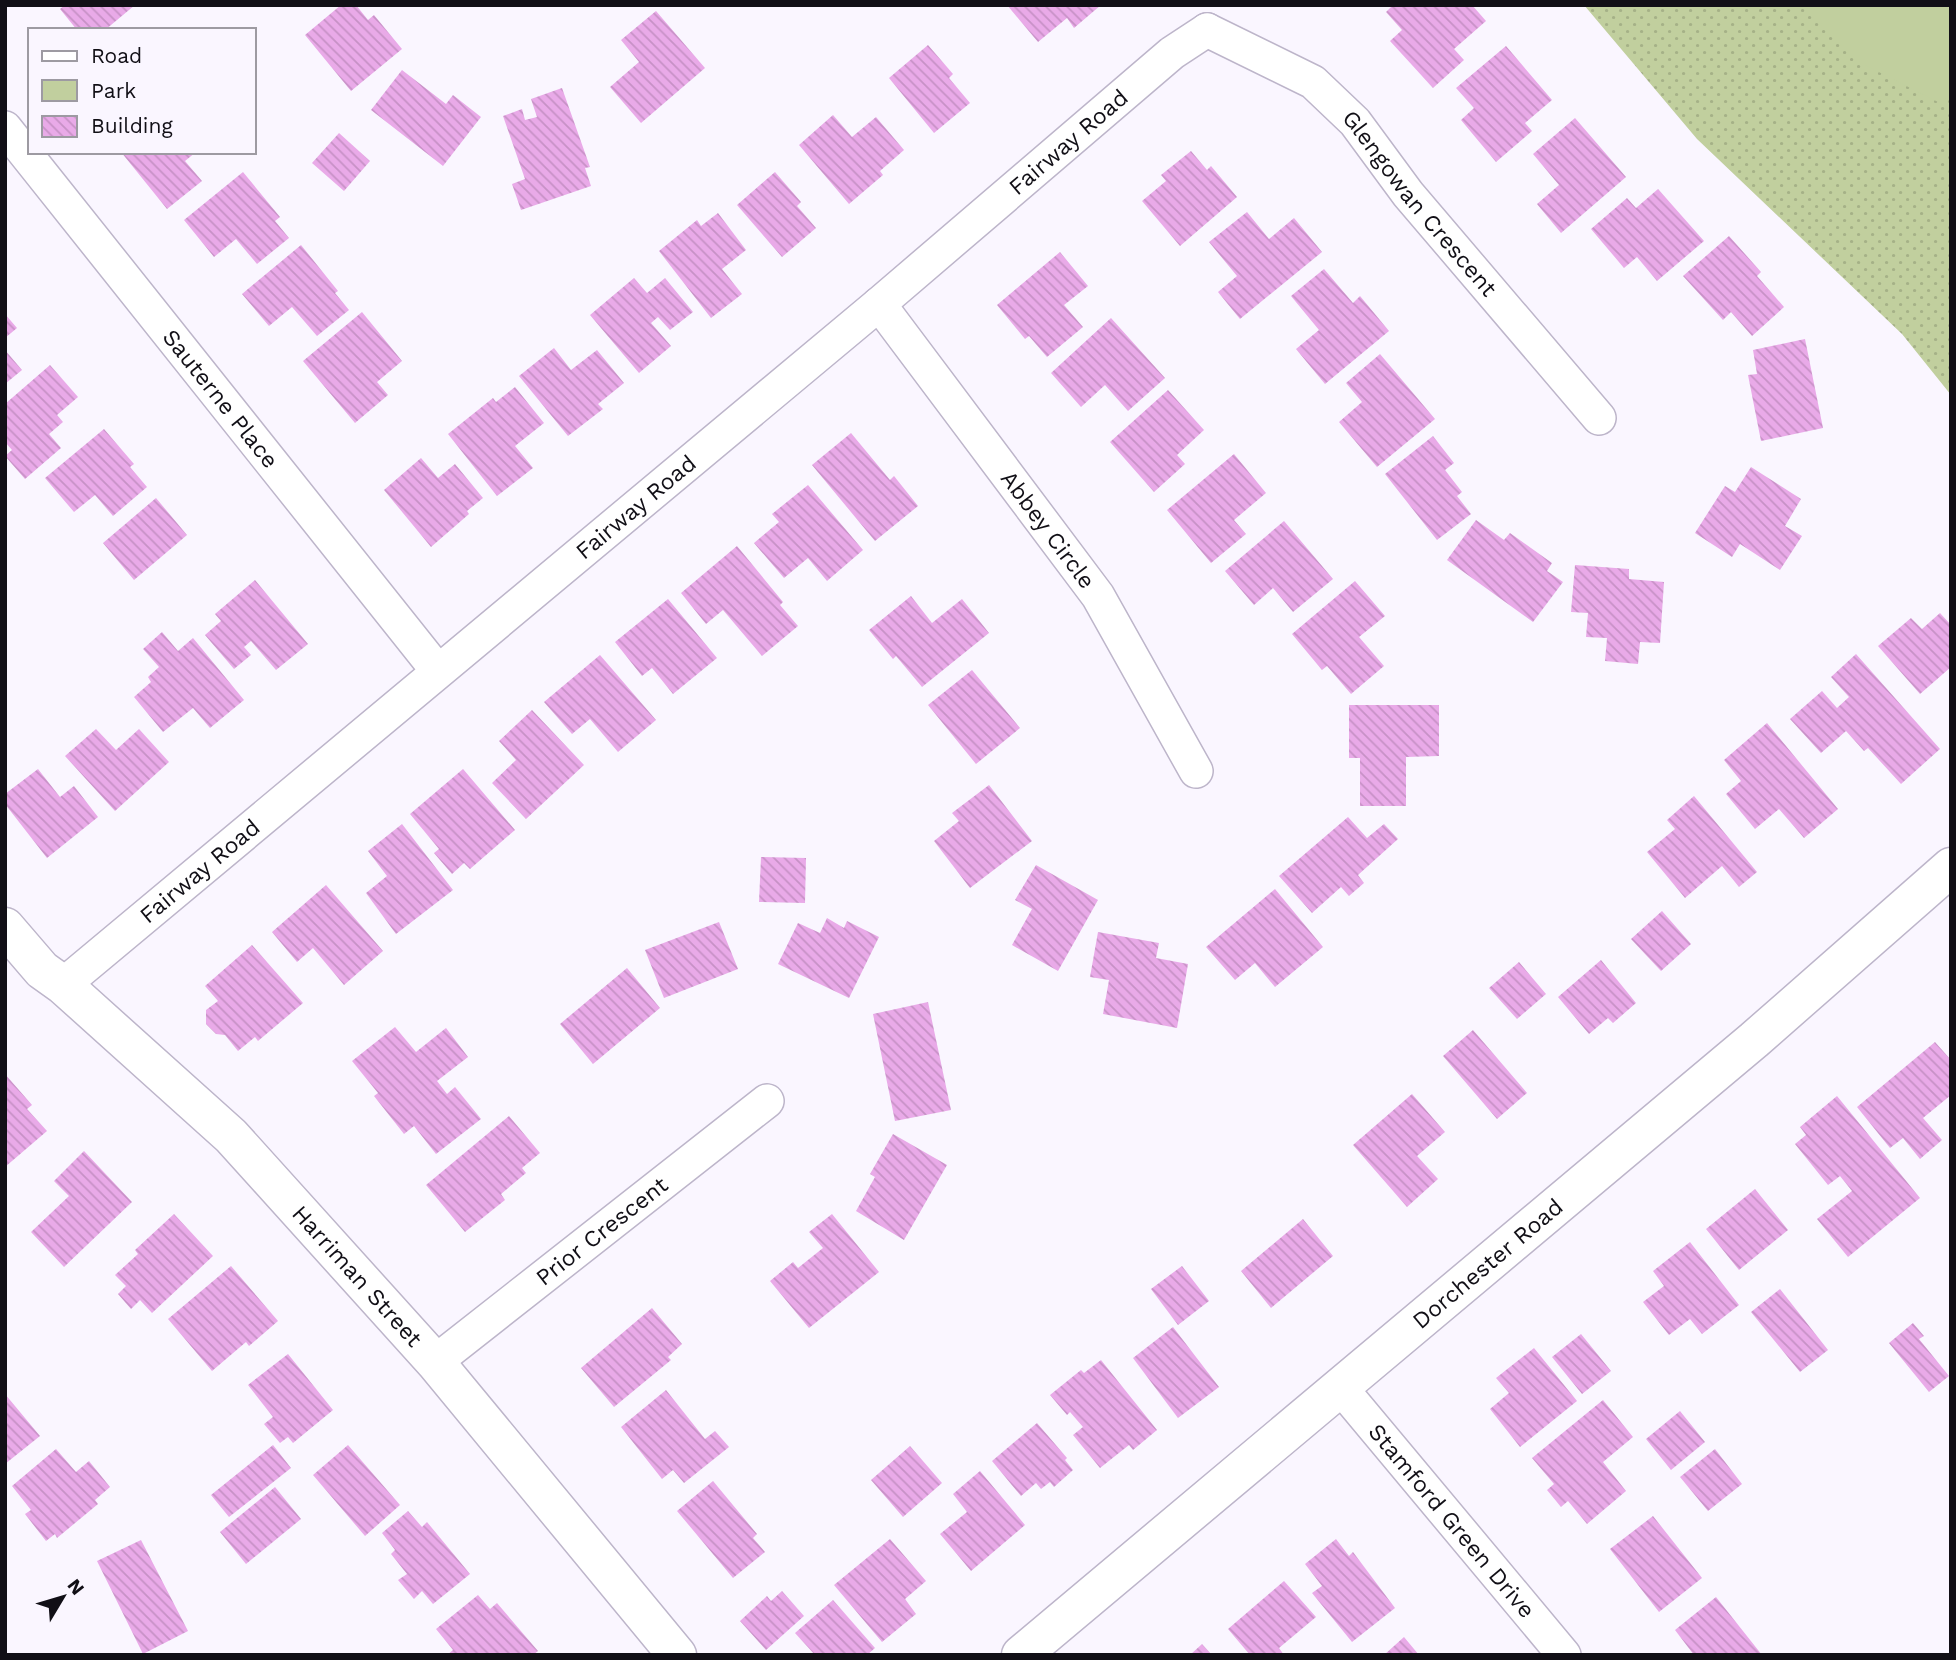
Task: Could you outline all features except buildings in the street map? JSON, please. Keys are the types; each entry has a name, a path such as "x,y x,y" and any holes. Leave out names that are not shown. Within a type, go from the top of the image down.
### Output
{"main road":[{"name":"Dorchester Road","path":"1021,1655 1754,1040 1951,867"},
{"name":"Harriman Street","path":"5,927 42,970 63,985 231,1136 435,1362 677,1655"}],"street":[{"name":"Fairway Road","path":"63,985 437,670 879,304 1172,53 1205,18"},
{"name":"Glengowan Crescent","path":"1205,18 1313,82 1356,122 1408,194 1600,418"},
{"name":"Sauterne Place","path":"5,128 437,670"},
{"name":"Abbey Circle","path":"879,304 1098,596 1196,771"},
{"name":"Prior Crescent","path":"435,1362 767,1101"},
{"name":"Stamford Green Drive","path":"1341,1388 1564,1655"}],"green space":[{"path":"1584,5 1951,5 1951,395 1902,334 1697,139"},
{"path":"1804,5 1951,5 1951,94 1940,103 1861,63"}]}
